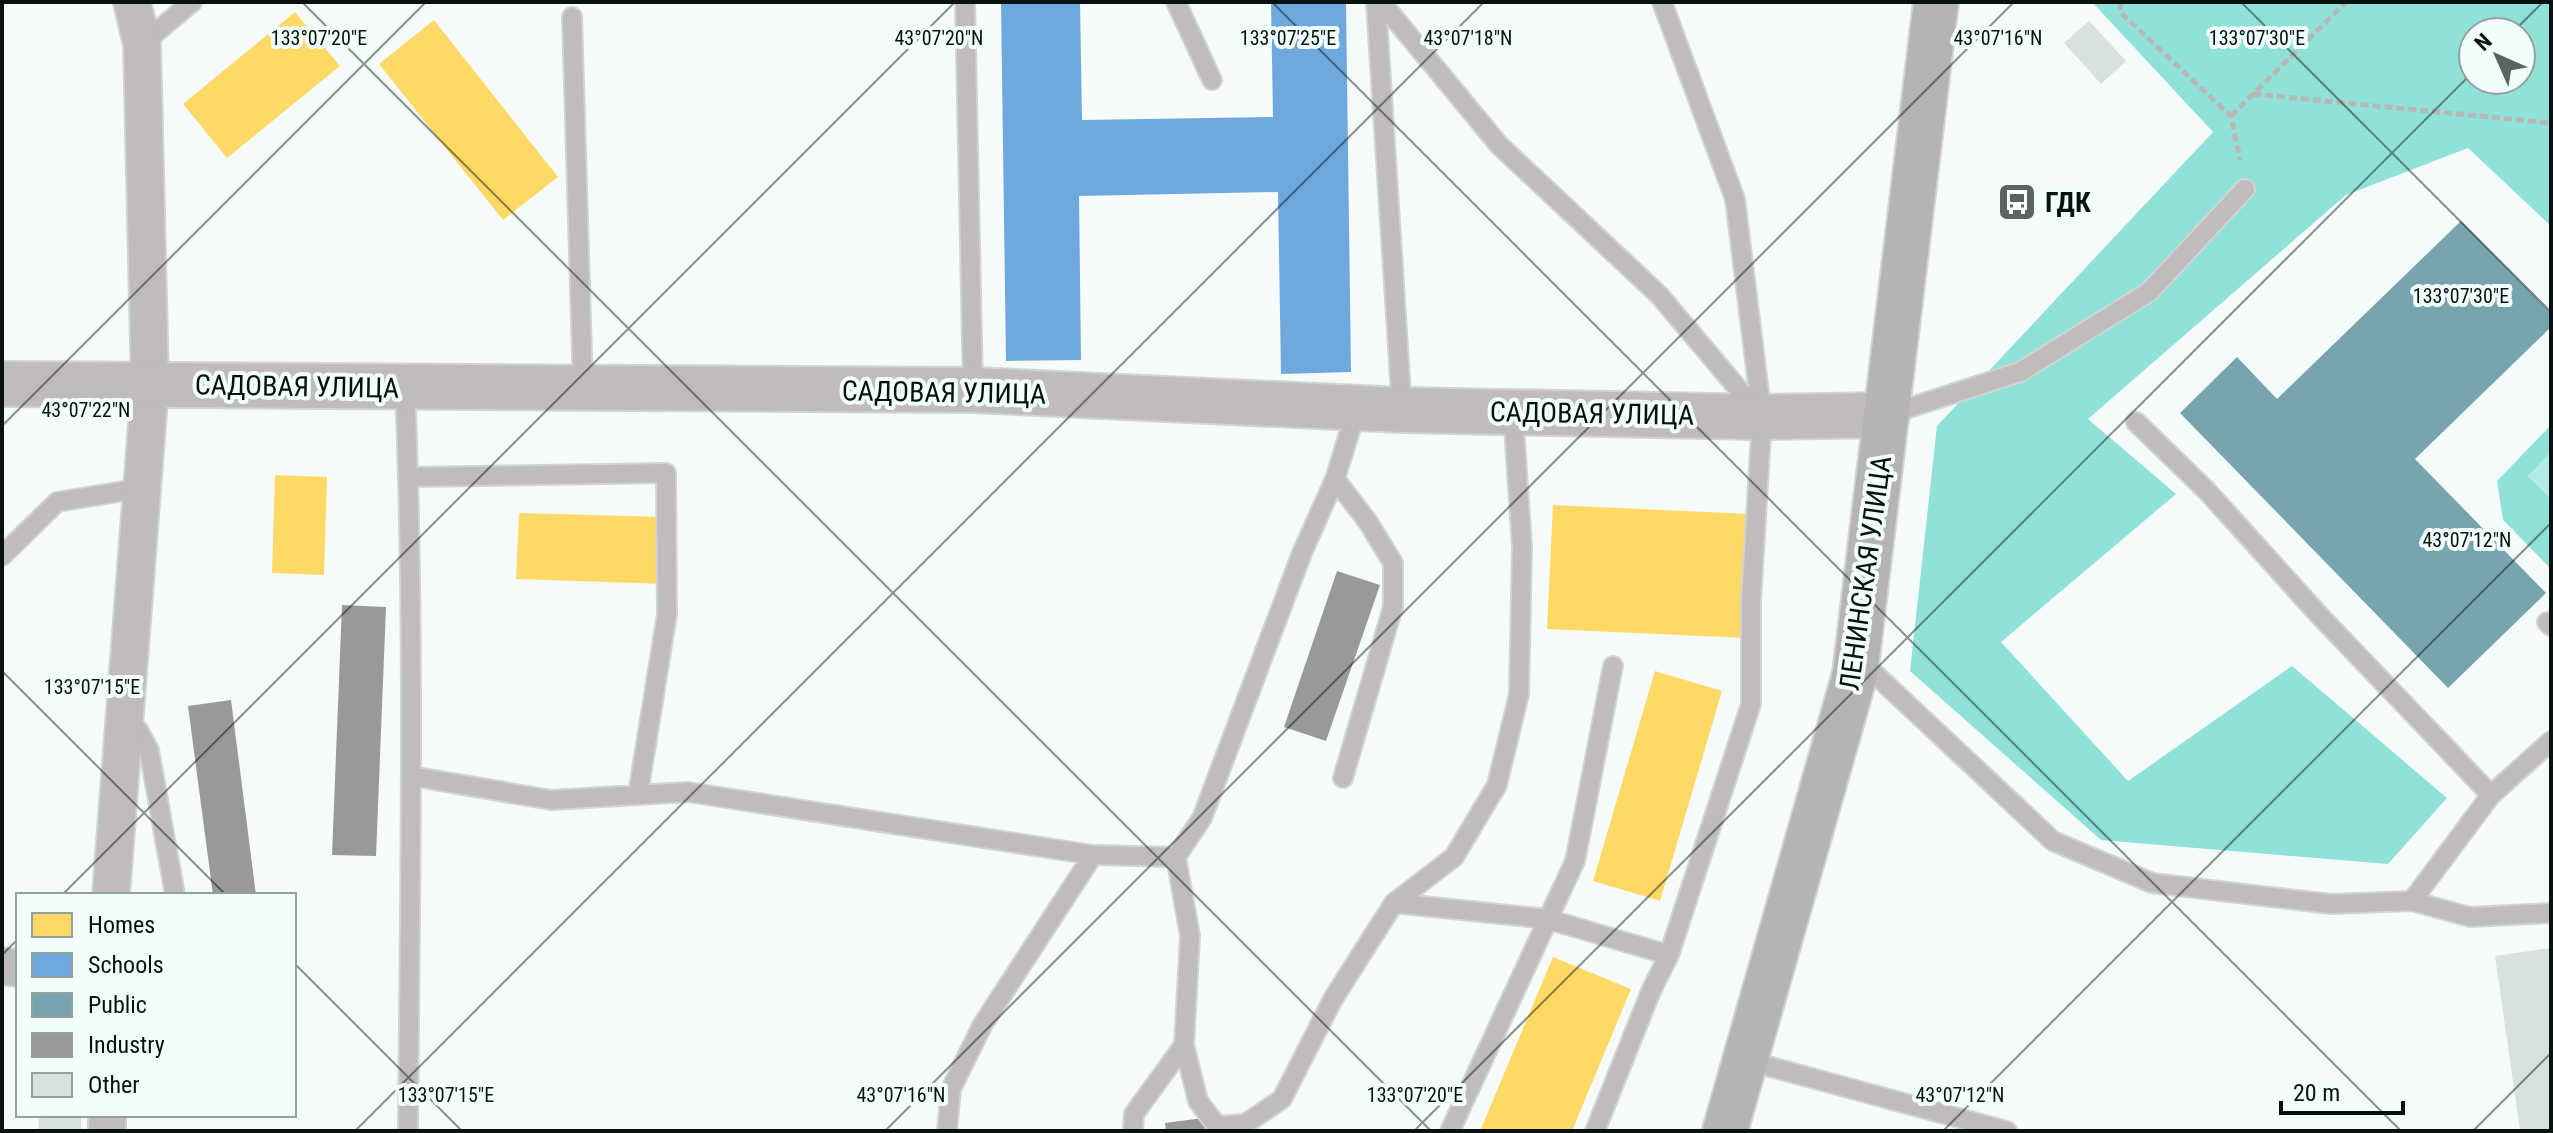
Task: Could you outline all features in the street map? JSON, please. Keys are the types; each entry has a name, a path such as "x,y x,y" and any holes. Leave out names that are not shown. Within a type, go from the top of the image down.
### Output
{"main road":[{"name":"ЛЕНИНСКАЯ УЛИЦА","path":"1725,1131 1855,674 1936,2"}],"street":[{"path":"111,893 150,385 142,44 132,2"},
{"name":"САДОВАЯ УЛИЦА","path":"2,384 973,390 1402,410 1762,417 1887,415"}],"lane":[{"path":"142,44 192,2"},
{"path":"965,2 973,390"},
{"path":"1176,2 1212,80"},
{"path":"1378,2 1402,410"},
{"path":"1378,2 1499,145 1659,295 1762,417"},
{"path":"1595,1131 1651,991 1669,955 1751,704 1751,601 1762,417 1735,199 1662,2"},
{"path":"572,17 583,389"},
{"path":"1887,415 2020,372 2149,292 2245,189"},
{"path":"405,387 409,477 411,776 408,1131"},
{"path":"1357,407 1335,479 1302,553 1202,818 1176,857 1190,936 1184,1045 1198,1101 1217,1126 1245,1124 1282,1099 1333,999 1394,903 1454,857 1497,785 1519,694 1522,547 1512,411"},
{"path":"2136,422 2207,491 2319,615 2491,795"},
{"path":"409,477 666,473 667,614 638,794"},
{"path":"1335,479 1368,522 1393,563 1393,607 1343,778"},
{"path":"2,556 57,502 142,488"},
{"path":"1857,658 2053,841 2152,883 2331,904 2412,901 2470,917 2551,913"},
{"path":"1450,1131 1575,861 1613,666"},
{"path":"126,720 138,730 149,750 175,893"},
{"path":"2412,901 2491,795 2551,741"},
{"path":"411,776 551,800 688,792 1093,855 1176,857"},
{"path":"947,1131 951,1089 983,1024 1093,855"},
{"path":"1394,903 1547,919 1669,955"},
{"path":"1133,1131 1134,1114 1184,1045"},
{"path":"1745,1060 2007,1131"}],"path":[{"path":"2121,2 2120,12 2231,116 2245,189"},
{"path":"2231,116 2346,2"},
{"path":"2253,94 2551,123"}],"shaded area":[{"path":"2092,2 2551,2 2551,226 2468,148 2346,195 2088,419 2176,494 2001,642 2128,781 2292,666 2447,798 2388,864 2101,840 1910,671 1937,426 2213,132"},
{"path":"2551,425 2551,452 2528,476 2551,499 2551,569 2503,520 2497,481"},
{"path":"2551,452 2551,499 2528,476"}],"building: Homes":[{"path":"295,12 340,66 227,158 183,104"},
{"path":"434,20 558,177 503,220 379,64"},
{"path":"275,475 327,477 324,575 272,573"},
{"path":"1553,505 1751,514 1745,638 1547,629"},
{"path":"519,513 665,517 663,584 516,579"},
{"path":"1655,671 1722,691 1660,901 1593,881"},
{"path":"1553,957 1631,989 1572,1131 1480,1131"}],"building: Schools":[{"path":"1001,2 1080,2 1082,120 1273,117 1271,2 1346,2 1351,372 1281,374 1278,192 1079,196 1081,360 1006,361"}],"building: Public":[{"path":"2461,221 2551,313 2551,327 2415,459 2546,593 2448,688 2180,413 2237,357 2277,399"}],"building: Industry":[{"path":"1337,571 1380,585 1326,741 1284,727"},
{"path":"342,605 386,607 376,856 332,855"},
{"path":"231,700 256,893 213,893 188,706"},
{"path":"1203,1118 1205,1131 1166,1131 1165,1123"}],"building: Other":[{"path":"2089,21 2126,61 2101,84 2064,43"},
{"path":"2551,948 2551,1131 2520,1131 2495,956"},
{"path":"39,1117 81,1117 81,1131 38,1131"}],"place":[{"name":"ГДК","path":"2017,202"}]}
